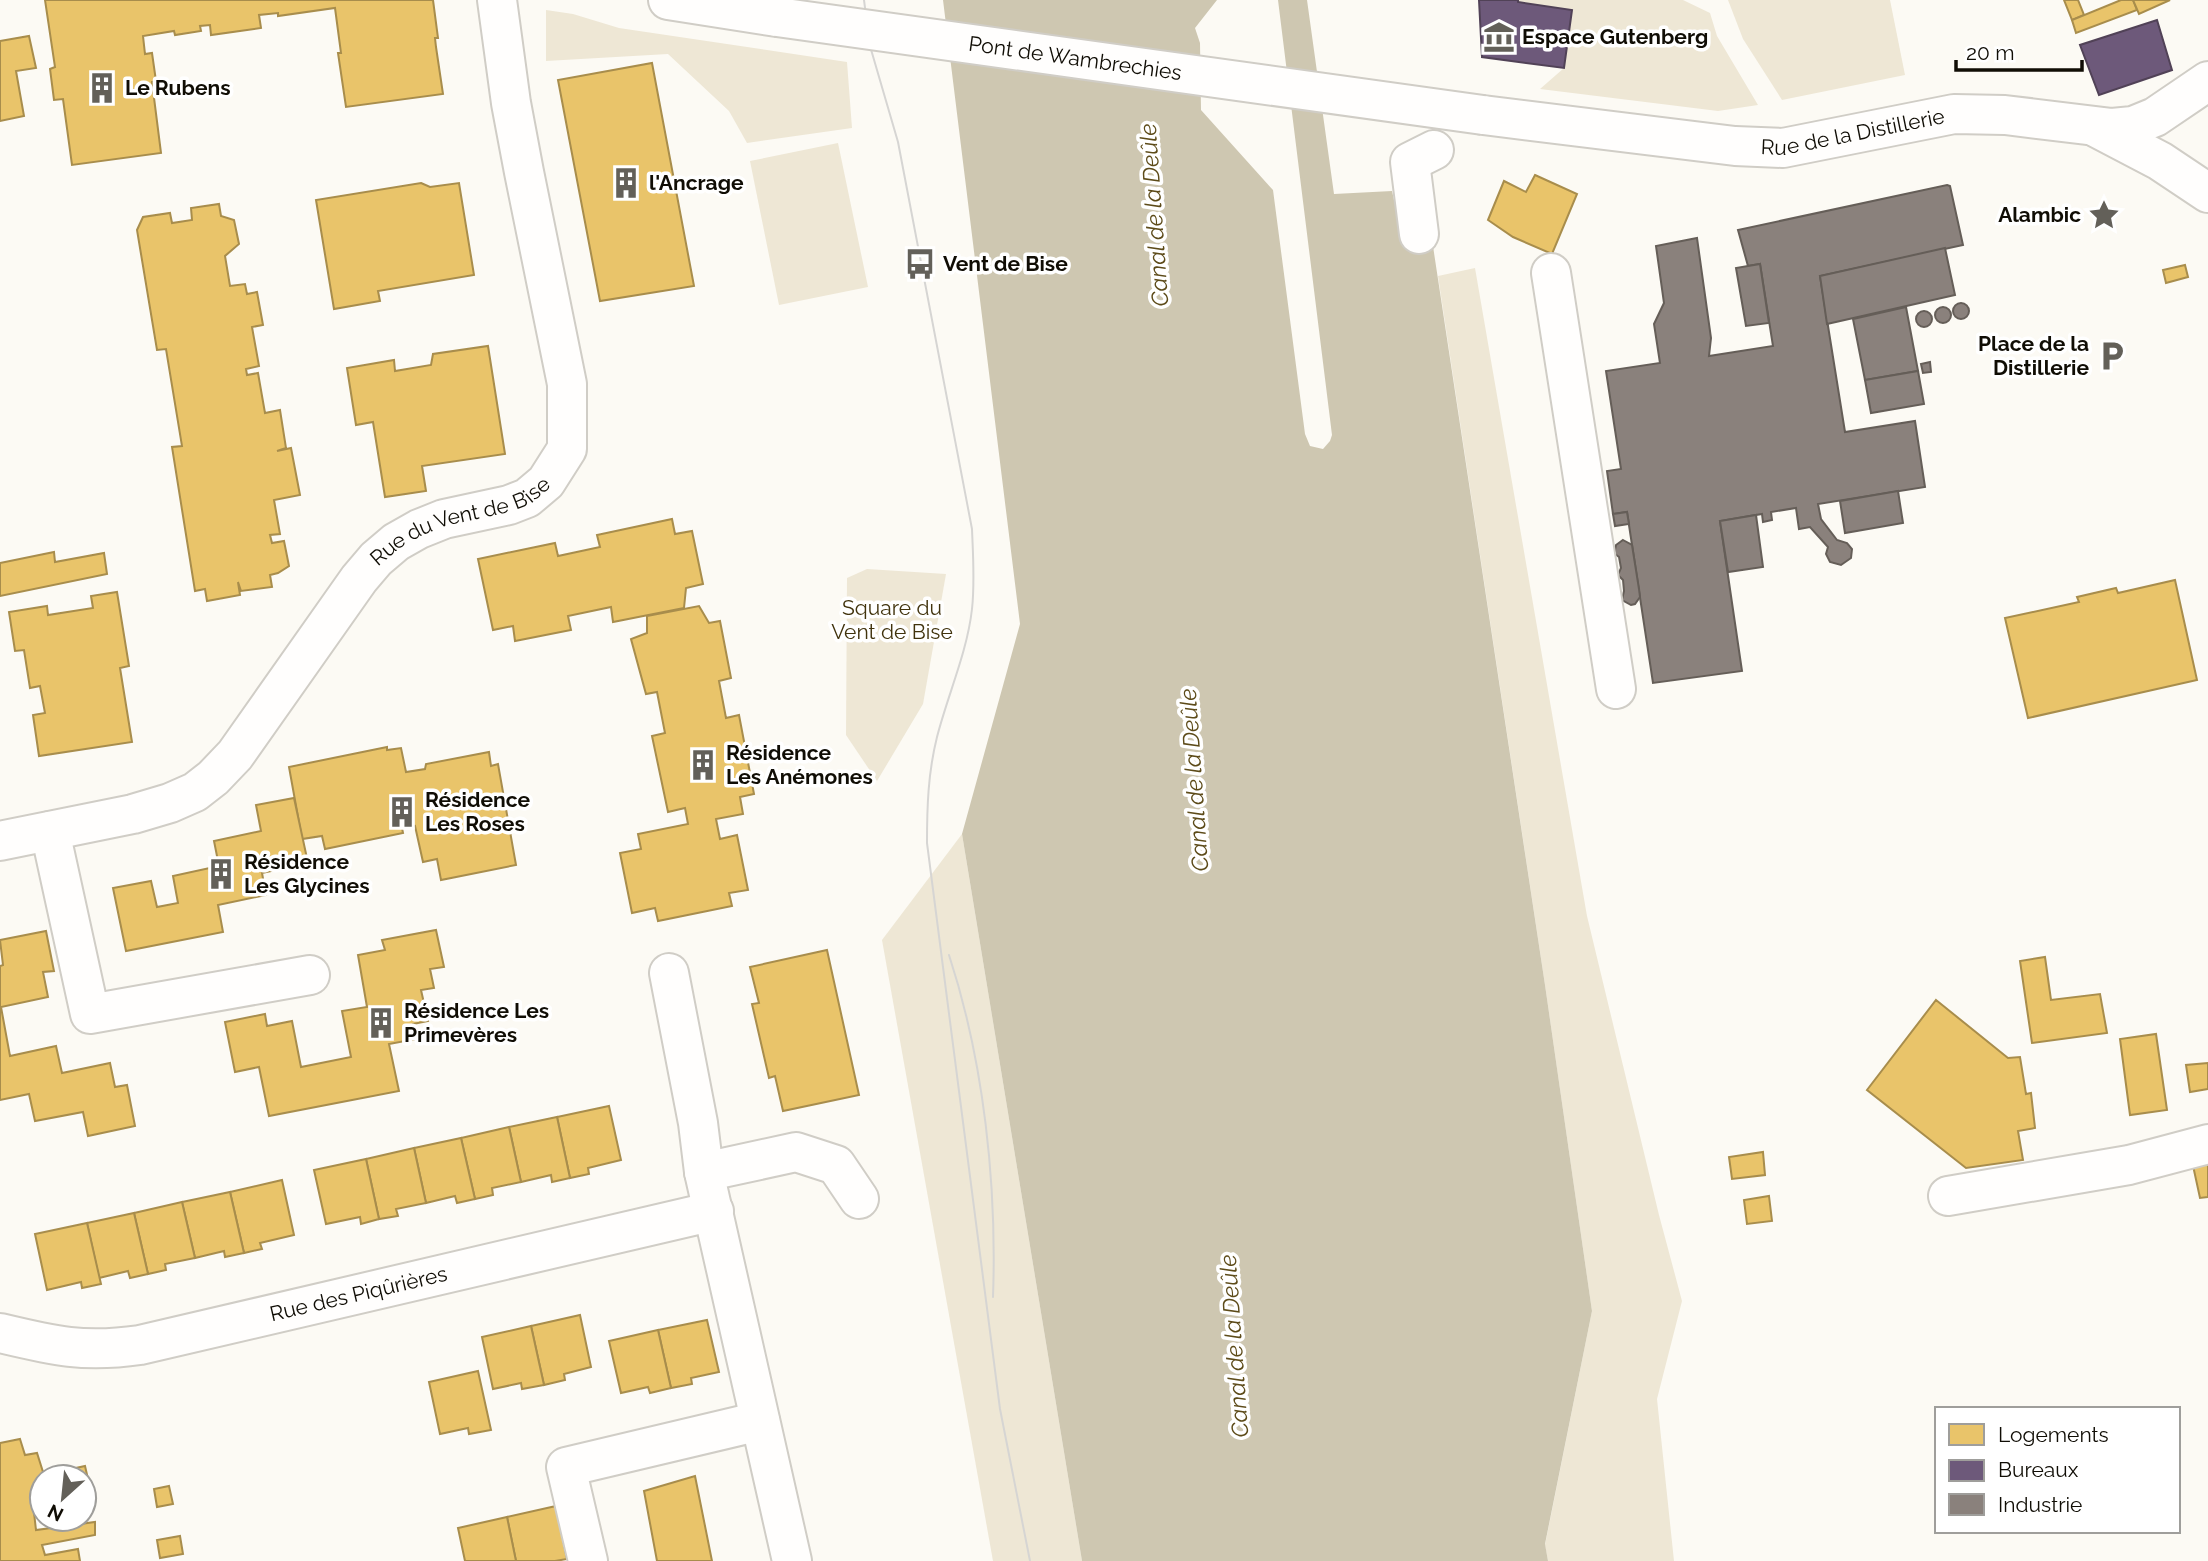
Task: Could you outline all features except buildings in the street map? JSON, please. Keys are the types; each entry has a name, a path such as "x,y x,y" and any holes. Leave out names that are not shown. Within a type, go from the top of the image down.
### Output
{"street":[{"name":"Rue du Vent de Bise","path":"0,841 133,814 195,792 214,778 235,755 376,559 396,542 431,524 527,498 546,482 561,460 567,449 567,384 516,131 497,0"},
{"name":"Pont de Wambrechies","path":"668,0 1483,114"},
{"name":"Rue de la Distillerie","path":"1483,114 1758,149 1783,148 1954,114 2005,115 2121,127 2143,123 2208,81"},
{"path":"2092,126 2160,160 2208,193"},
{"path":"1419,234 1410,162 1434,150"},
{"path":"1551,272 1616,689"},
{"path":"50,831 90,1014 310,975"},
{"path":"668,973 698,1123 704,1172 792,1561"},
{"path":"1948,1196 2129,1165 2208,1144"},
{"path":"704,1172 796,1152 836,1165 859,1199"},
{"name":"Rue des Piqûrières","path":"0,1333 71,1349 114,1349 140,1345 714,1211"},
{"path":"588,1561 566,1466 760,1421"}],"green space":[{"path":"1518,0 1683,0 1710,13 1717,36 1758,105 1718,111 1540,89 1564,68 1572,11"},
{"path":"1728,0 1890,0 1905,75 1782,100 1743,39"},
{"path":"546,10 573,14 619,28 847,62 852,128 747,143 729,111 668,54 546,61"},
{"path":"838,143 868,287 779,305 750,161"},
{"path":"1475,268 1587,916 1682,1301 1657,1399 1674,1561 1548,1561 1545,1545 1592,1311 1438,276"},
{"name":"Square du Vent de Bise","path":"867,569 946,574 923,704 877,781 846,735 847,578"},
{"path":"962,834 1082,1561 993,1561 882,940"}],"water":[{"name":"Canal de la Deûle","path":"943,0 1217,0 1195,28 1200,43 1201,110 1273,190 1305,434 1310,446 1323,449 1332,435 1278,0 1307,0 1334,194 1392,191 1402,236 1431,233 1592,1311 1545,1544 1548,1561 1082,1561 962,834 1020,624"}],"tram line":[{"path":"864,0 870,46 898,142 972,529 974,579 970,625 934,750 927,843 1000,1409 1030,1561"},
{"path":"949,955 971,1038 986,1124 993,1211 993,1297"}],"place":[{"name":"Espace Gutenberg","path":"1499,37"},
{"name":"Le Rubens","path":"102,88"},
{"name":"l'Ancrage","path":"626,183"},
{"name":"Alambic","path":"2104,215"},
{"name":"Vent de Bise","path":"920,264"},
{"name":"Place de la Distillerie","path":"2112,356"},
{"name":"Résidence Les Anémones","path":"703,765"},
{"name":"Résidence Les Roses","path":"402,812"},
{"name":"Résidence Les Glycines","path":"221,874"},
{"name":"Résidence Les Primevères","path":"381,1023"}]}
